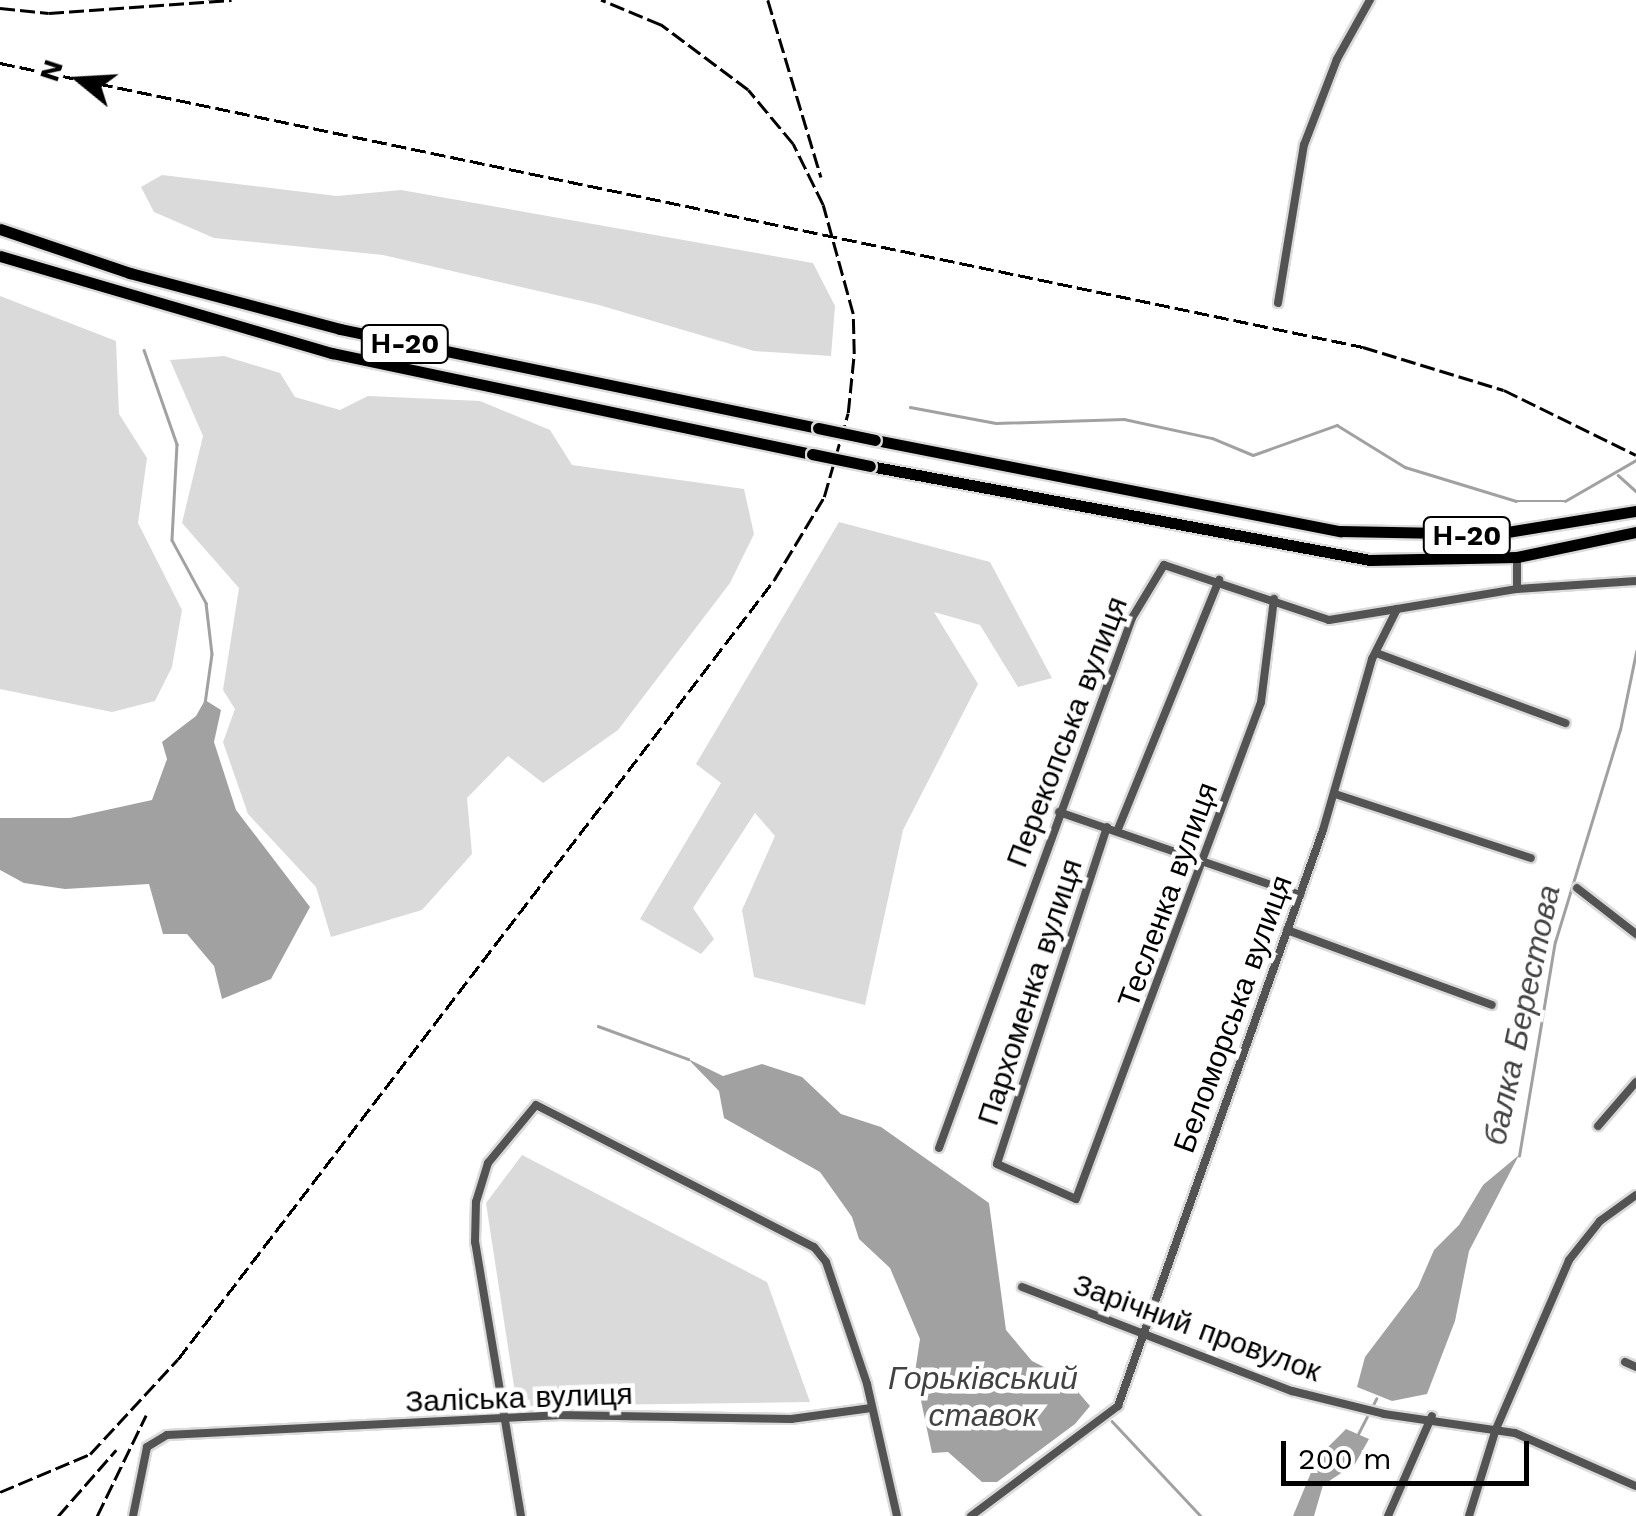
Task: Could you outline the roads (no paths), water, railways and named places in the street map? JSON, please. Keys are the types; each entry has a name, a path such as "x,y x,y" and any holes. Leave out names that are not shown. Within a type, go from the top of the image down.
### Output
{"main road":[{"name":"Н-20","path":"0,230 130,274 340,329 1296,524 1430,536 1548,528 1636,512"},
{"name":"Н-20","path":"0,256 332,354 1254,543 1430,563 1517,557 1636,532"},
{"path":"1430,536 1430,563"}],"street":[{"path":"1278,303 1304,145 1337,59 1370,0"},
{"path":"1517,557 1517,589"},
{"name":"Перекопська вулиця","path":"939,1148 1059,812 1148,586 1164,565 1219,580 1329,620 1397,609"},
{"path":"1118,829 1219,580"},
{"path":"1397,609 1517,589 1635,580"},
{"name":"Тесленка вулиця","path":"1076,1200 1206,859 1261,702 1274,599"},
{"name":"Беломорська вулиця","path":"971,1516 1118,1406 1335,794 1376,653 1397,609"},
{"path":"1376,653 1565,724"},
{"path":"1335,794 1531,858"},
{"path":"1059,812 1206,859 1300,895"},
{"name":"Пархоменка вулиця","path":"1076,1200 1000,1170 1107,827"},
{"path":"1577,888 1636,934"},
{"path":"1287,930 1492,1004"},
{"path":"1598,1126 1636,1082"},
{"path":"521,1516 509,1422 475,1242 476,1202 488,1163 536,1105 814,1247 826,1262 872,1408 898,1516"},
{"path":"1470,1516 1496,1429 1569,1260 1600,1221 1636,1195"},
{"name":"Зарічний провулок","path":"1022,1287 1292,1391 1384,1414 1432,1416 1496,1429 1636,1486"},
{"path":"1626,1362 1636,1367"},
{"name":"Заліська вулиця","path":"133,1516 147,1447 167,1435 509,1422 557,1415 791,1418 872,1408"},
{"path":"1388,1516 1432,1416"}],"water":[{"path":"205,700 221,710 214,742 236,810 310,907 271,979 222,999 214,966 187,934 163,934 149,884 65,889 24,883 0,870 0,818 70,818 152,800 167,759 162,742 196,716"},
{"name":"Горьківський ставок","path":"688,1059 723,1076 762,1064 802,1077 841,1114 881,1127 989,1203 1006,1330 1032,1361 1066,1378 1090,1406 1075,1424 997,1482 982,1482 948,1452 932,1453 915,1372 920,1339 890,1268 859,1239 852,1217 820,1172 724,1118 719,1091"},
{"path":"1519,1155 1469,1251 1455,1321 1427,1394 1392,1401 1357,1387 1365,1357 1418,1287 1434,1250 1459,1225 1483,1185"},
{"path":"1346,1429 1369,1439 1355,1464 1323,1485 1314,1516 1293,1516 1317,1458"}],"waterway":[{"path":"144,350 177,444 172,540 206,603 212,654 205,704"},
{"name":"балка Берестова","path":"910,407 996,423 1124,419 1212,438 1253,455 1337,425 1405,467 1516,501 1565,501 1636,460"},
{"name":"балка Берестова","path":"1618,475 1636,491"},
{"name":"балка Берестова","path":"1519,1156 1555,942 1620,730 1636,652"},
{"path":"598,1026 688,1059"},
{"name":"балка Берестова","path":"1357,1436 1376,1399"},
{"path":"1112,1421 1201,1516"}],"railway":[{"path":"0,8 49,13 232,0"},
{"path":"0,1492 90,1454 178,1359 774,580 824,497 848,413 854,354 853,314 823,205 793,144 748,90 661,25 601,0"},
{"path":"768,0 821,177"},
{"path":"0,63 1363,347 1504,390 1636,455"},
{"path":"97,1516 146,1415"},
{"path":"58,1516 116,1450"}]}
